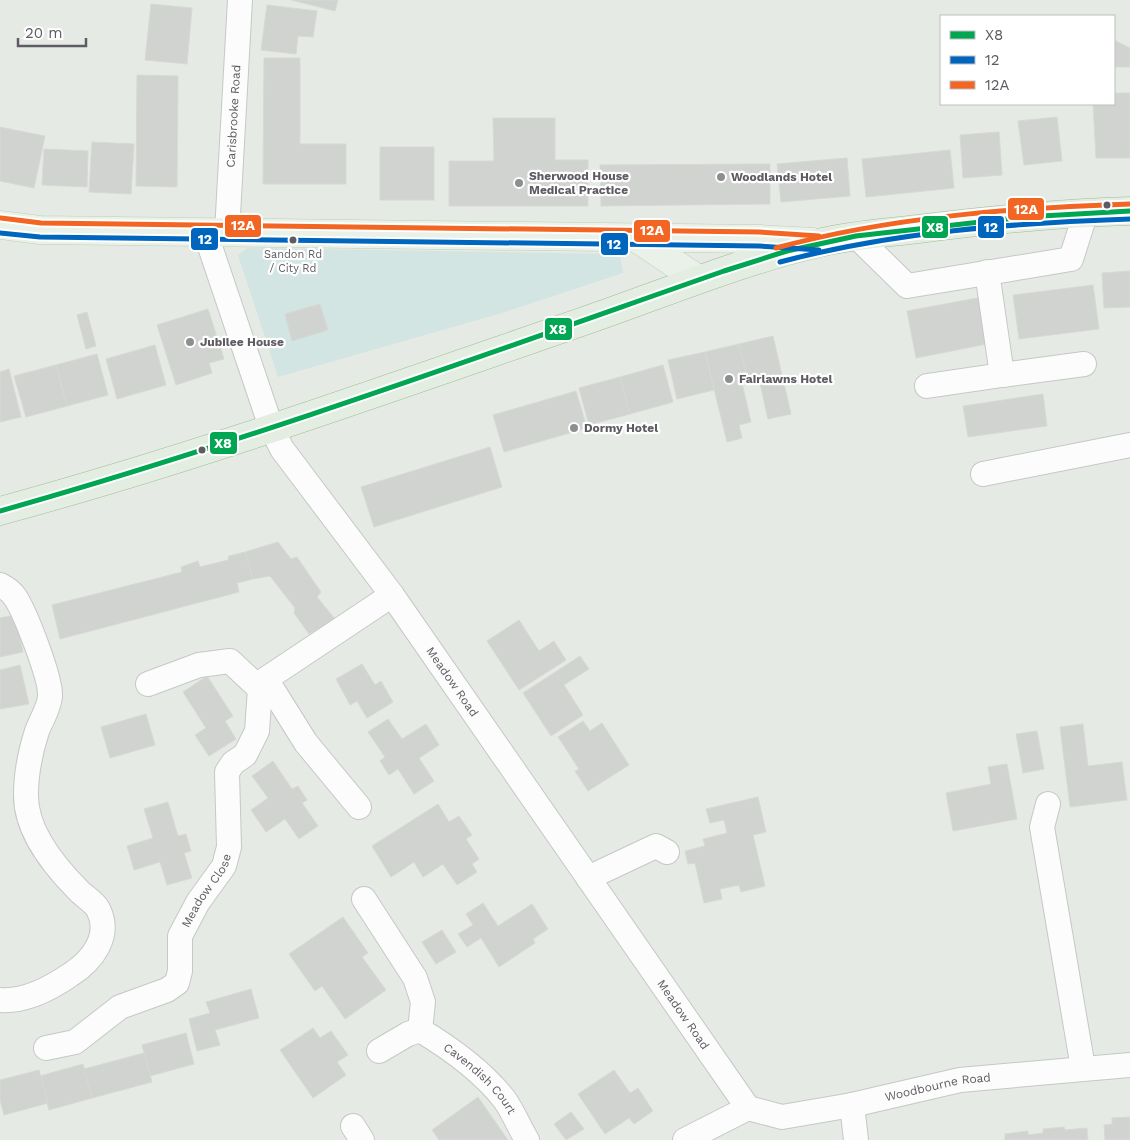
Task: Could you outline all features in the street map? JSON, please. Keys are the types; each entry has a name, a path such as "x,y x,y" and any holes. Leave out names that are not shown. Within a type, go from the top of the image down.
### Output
{"highway":[{"path":"0,511 89,486 271,428 574,325 698,279 819,243 857,236 1086,212 1130,211"}],"main road":[{"path":"0,225 40,230 636,238 819,243"},
{"path":"636,238 698,279"}],"street":[{"name":"Carisbrooke Road","path":"216,232 240,0"},
{"path":"857,236 907,286 1071,259 1086,212"},
{"name":"Meadow Road","path":"216,232 271,428 282,449 392,595 748,1108"},
{"path":"987,272 1002,375"},
{"path":"927,386 1084,364"},
{"path":"983,474 1130,445"},
{"path":"0,585 14,595 21,608 46,675 50,696 38,730 32,755 25,793 27,810 34,830 57,867 97,908 102,920 103,933 98,948 80,969 38,992 7,1001 0,1000"},
{"path":"263,684 392,595"},
{"path":"148,684 199,664 230,661 263,684 306,743 359,807"},
{"name":"Meadow Close","path":"46,1048 75,1042 120,1007 167,990 177,983 180,972 180,936 198,902 224,866 229,847 228,772 233,763 246,755 257,730 263,684"},
{"path":"1048,804 1042,827 1083,1068"},
{"path":"588,878 656,846 667,852"},
{"path":"364,900 415,978 423,1002 420,1030 408,1034 379,1051"},
{"name":"Cavendish Court","path":"420,1030 441,1042 470,1066 504,1100 527,1140"},
{"name":"Woodbourne Road","path":"748,1108 782,1117 852,1105 960,1080 1130,1065"},
{"path":"852,1105 856,1140"},
{"path":"692,1138 748,1108"}],"shaded area":[{"path":"247,248 620,254 623,273 502,313 278,377 238,255"}],"building":[{"path":"291,0 338,0 335,11"},
{"path":"151,4 192,8 187,64 145,60"},
{"path":"267,5 317,11 313,37 298,36 296,54 261,50"},
{"path":"1115,40 1130,48 1130,67 1115,67"},
{"path":"264,58 300,58 300,144 346,144 346,184 263,184"},
{"path":"137,75 178,76 177,187 136,186"},
{"path":"1115,93 1130,93 1130,158 1096,158 1093,105 1115,105"},
{"path":"1057,117 1062,161 1024,165 1018,121"},
{"name":"Sherwood House Medical Practice","path":"493,118 555,118 555,160 588,160 588,206 449,206 449,161 494,161"},
{"path":"0,127 45,136 34,188 0,181"},
{"path":"999,132 1002,175 963,178 960,135"},
{"path":"92,142 134,144 131,194 89,192"},
{"path":"380,147 434,147 434,200 380,200"},
{"path":"44,149 88,151 87,187 42,185"},
{"path":"950,150 954,188 866,197 862,159"},
{"path":"847,158 850,196 781,202 777,164"},
{"path":"770,164 770,204 601,206 600,165"},
{"path":"1130,271 1130,307 1104,308 1102,273"},
{"path":"1093,285 1099,329 1019,339 1013,295"},
{"path":"983,297 992,343 916,358 907,311"},
{"path":"320,304 328,330 292,341 285,314"},
{"name":"Jubilee House","path":"208,309 224,359 209,363 212,373 176,385 157,325"},
{"path":"87,312 96,346 86,349 77,315"},
{"path":"773,336 791,414 768,419 759,379 748,382 739,344"},
{"path":"739,344 748,382 742,383 751,422 739,425 742,438 727,442 705,352"},
{"path":"155,345 166,385 117,399 106,359"},
{"path":"705,352 714,390 677,399 668,360"},
{"path":"97,354 108,395 67,406 56,365"},
{"path":"56,365 67,406 26,417 14,376"},
{"path":"663,365 673,402 630,414 620,377"},
{"path":"9,369 21,417 0,422 0,372"},
{"path":"620,377 630,414 589,425 579,388"},
{"path":"576,391 587,428 504,452 493,415"},
{"path":"1043,394 1047,426 968,437 963,406"},
{"path":"490,447 502,487 374,527 361,487"},
{"path":"278,542 291,559 297,557 321,592 317,597 335,619 309,634 294,613 295,608 270,576 253,579 245,552"},
{"path":"245,552 253,579 237,583 239,592 60,639 52,605 182,572 181,567 198,561 200,567 228,560 229,556"},
{"path":"15,615 23,652 0,657 0,618"},
{"path":"519,620 539,651 554,641 566,660 519,690 487,641"},
{"path":"580,656 589,669 564,685 583,715 551,736 523,693"},
{"path":"362,664 375,685 381,681 393,702 367,718 357,701 350,705 336,679"},
{"path":"20,665 29,704 0,709 0,670"},
{"path":"207,676 233,716 225,721 236,739 209,756 195,735 206,728 183,692"},
{"path":"146,714 155,745 110,758 101,727"},
{"path":"388,719 402,739 426,724 439,745 419,758 434,781 414,794 398,769 389,775 380,761 385,757 368,732"},
{"path":"583,721 590,731 602,723 629,765 588,791 575,771 579,769 558,737"},
{"path":"1083,724 1088,766 1122,762 1127,800 1070,807 1060,727"},
{"path":"1037,731 1044,769 1023,773 1016,734"},
{"path":"273,761 292,789 298,786 307,800 302,803 318,826 299,839 285,819 266,832 251,810 268,798 252,776"},
{"path":"1007,764 1017,819 953,831 946,793 991,784 988,767"},
{"path":"758,797 766,832 753,835 765,886 741,892 739,885 720,889 722,899 704,903 695,863 688,864 685,851 705,846 703,839 727,833 724,820 710,823 706,809"},
{"path":"168,802 178,836 186,834 191,851 184,853 192,878 167,885 160,862 134,870 127,846 153,838 144,809"},
{"path":"438,804 449,822 459,816 472,835 466,839 479,859 472,864 477,872 457,885 443,864 423,877 414,862 391,877 372,846"},
{"path":"483,903 498,926 532,904 548,929 533,939 535,943 499,967 481,938 467,947 458,934 473,925 466,914"},
{"path":"343,917 368,953 362,957 386,990 345,1019 322,986 315,991 289,954"},
{"path":"442,930 456,952 436,964 422,942"},
{"path":"251,989 259,1018 215,1030 220,1045 197,1051 189,1019 210,1013 206,1002"},
{"path":"313,1028 320,1038 331,1031 348,1055 337,1062 346,1075 313,1098 280,1050"},
{"path":"186,1033 194,1064 150,1076 142,1045"},
{"path":"144,1053 152,1082 92,1098 84,1069"},
{"path":"83,1064 92,1098 49,1110 40,1076"},
{"path":"39,1070 48,1103 4,1115 0,1100 0,1080"},
{"path":"614,1070 630,1093 638,1088 653,1111 634,1124 629,1118 605,1134 578,1094"},
{"path":"478,1097 508,1140 439,1140 432,1130"},
{"path":"571,1112 584,1129 566,1140 554,1124"},
{"path":"1130,1117 1130,1140 1105,1140 1104,1125 1112,1124 1112,1118"},
{"path":"1064,1127 1065,1130 1087,1128 1088,1140 1005,1140 1005,1134 1028,1131 1028,1135 1043,1133 1043,1129"}],"transit line":[{"name":"12A","path":"776,248 819,237 952,216 1041,208 1130,204"},
{"name":"X8","path":"0,511 273,427 787,251 856,236 1024,217 1130,211"},
{"name":"12A","path":"1,218 41,223 759,232 819,236"},
{"name":"12","path":"780,262 866,243 910,236 998,226 1130,219"},
{"name":"12","path":"0,233 40,237 759,246 819,250"}],"place":[{"name":"Woodlands Hotel","path":"721,177"},
{"name":"Sherwood House Medical Practice","path":"519,183"},
{"name":"Sandon Rd / City Rd","path":"293,240"},
{"name":"Jubilee House","path":"190,342"},
{"name":"Fairlawns Hotel","path":"729,379"},
{"name":"Dormy Hotel","path":"574,428"}]}
